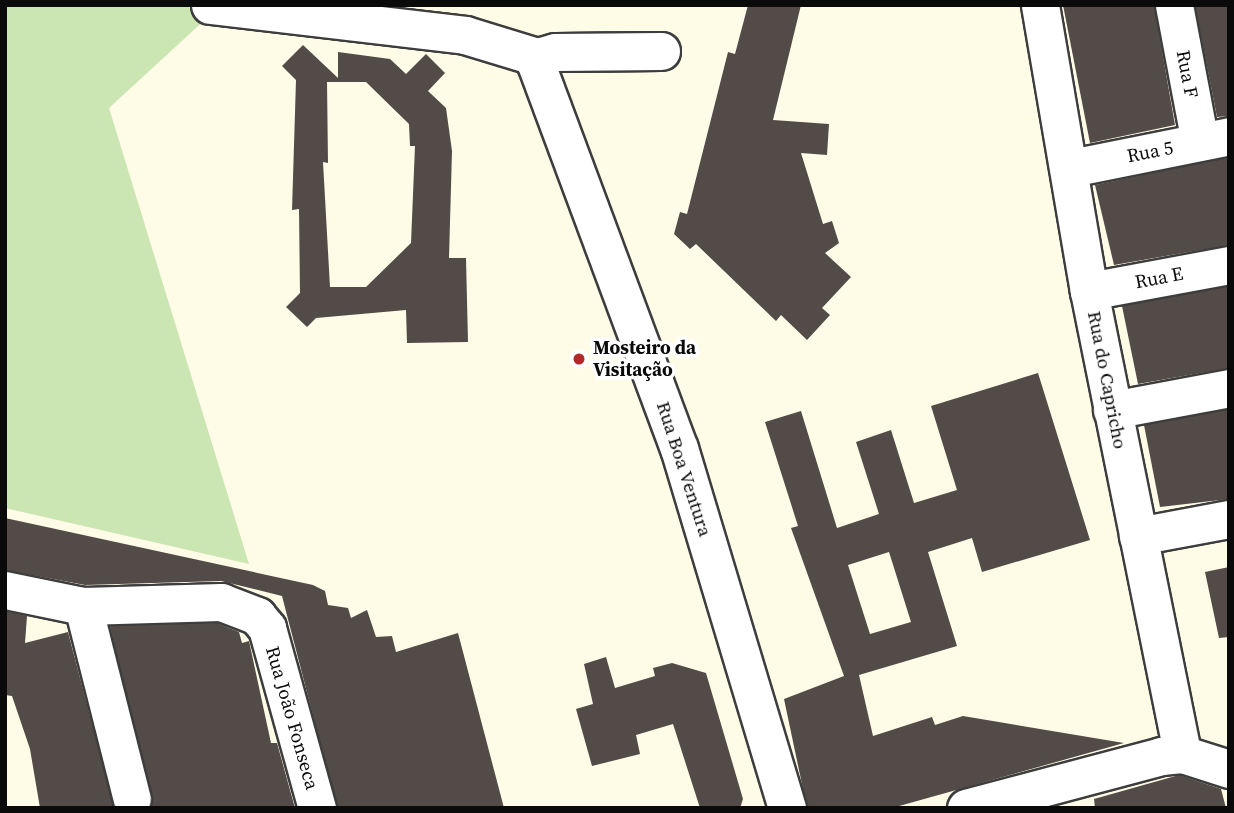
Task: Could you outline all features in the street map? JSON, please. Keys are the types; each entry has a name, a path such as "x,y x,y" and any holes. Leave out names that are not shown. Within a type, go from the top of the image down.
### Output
{"street":[{"path":"211,5 465,35 537,57 661,51"},
{"name":"Rua do Capricho","path":"1040,5 1071,168 1089,291 1182,754"},
{"name":"Rua F","path":"1174,5 1214,139"},
{"name":"Rua Boa Ventura","path":"537,57 679,448 787,808"},
{"name":"Rua 5","path":"1071,168 1214,139"},
{"name":"Rua E","path":"1089,291 1229,265"},
{"path":"1112,410 1229,388"},
{"path":"1138,536 1229,519"},
{"path":"5,590 83,606 132,799"},
{"name":"Rua João Fonseca","path":"83,606 222,602 241,606 267,628 317,808"},
{"path":"966,808 1060,796 1182,754 1229,769"}],"green space":[{"path":"5,5 221,5 109,108 249,564 5,508"}],"building":[{"path":"748,5 801,5 773,120 829,124 827,155 801,153 823,224 832,221 839,243 825,253 851,277 822,308 830,315 807,340 781,315 776,321 696,244 690,249 674,234 680,212 687,214 728,52 735,54"},
{"path":"1063,5 1154,5 1175,125 1090,143"},
{"path":"1195,5 1229,5 1229,116 1217,117"},
{"path":"303,45 338,78 338,52 390,59 406,74 426,54 445,73 428,91 446,108 452,151 449,258 466,258 468,342 407,343 406,310 316,318 307,327 286,307 300,293 299,209 292,210 296,80 282,66","holes":["327,82 366,82 409,124 410,146 415,146 411,243 366,287 330,287 323,162 328,163"]},
{"path":"1229,157 1229,245 1114,265 1095,185"},
{"path":"1229,286 1229,368 1138,384 1122,306"},
{"path":"1038,373 1090,540 982,572 972,538 928,552 957,646 859,675 873,736 932,717 935,725 963,716 1124,743 892,808 807,808 784,699 844,676 791,528 798,526 765,422 801,411 837,528 879,514 856,442 891,430 914,503 957,490 931,406","holes":["889,552 911,622 870,634 848,565"]},
{"path":"1229,409 1229,499 1160,507 1144,425"},
{"path":"5,518 313,585 325,591 328,605 348,608 351,618 367,610 376,637 392,636 396,652 458,633 504,808 337,808 282,596 221,581 85,585 5,570"},
{"path":"1229,567 1229,637 1219,638 1205,572"},
{"path":"5,611 27,616 25,643 68,632 114,808 40,808 30,749 12,696 5,695"},
{"path":"217,623 239,632 242,643 249,641 271,743 277,743 295,808 150,808 110,626"},
{"path":"606,657 615,688 655,676 653,668 672,663 706,673 743,799 740,808 700,808 673,724 636,735 640,754 592,766 576,709 593,704 584,664"},
{"path":"1179,775 1221,789 1226,808 1095,808 1094,799"}],"place":[{"name":"Mosteiro da Visitação","path":"579,359"}]}
